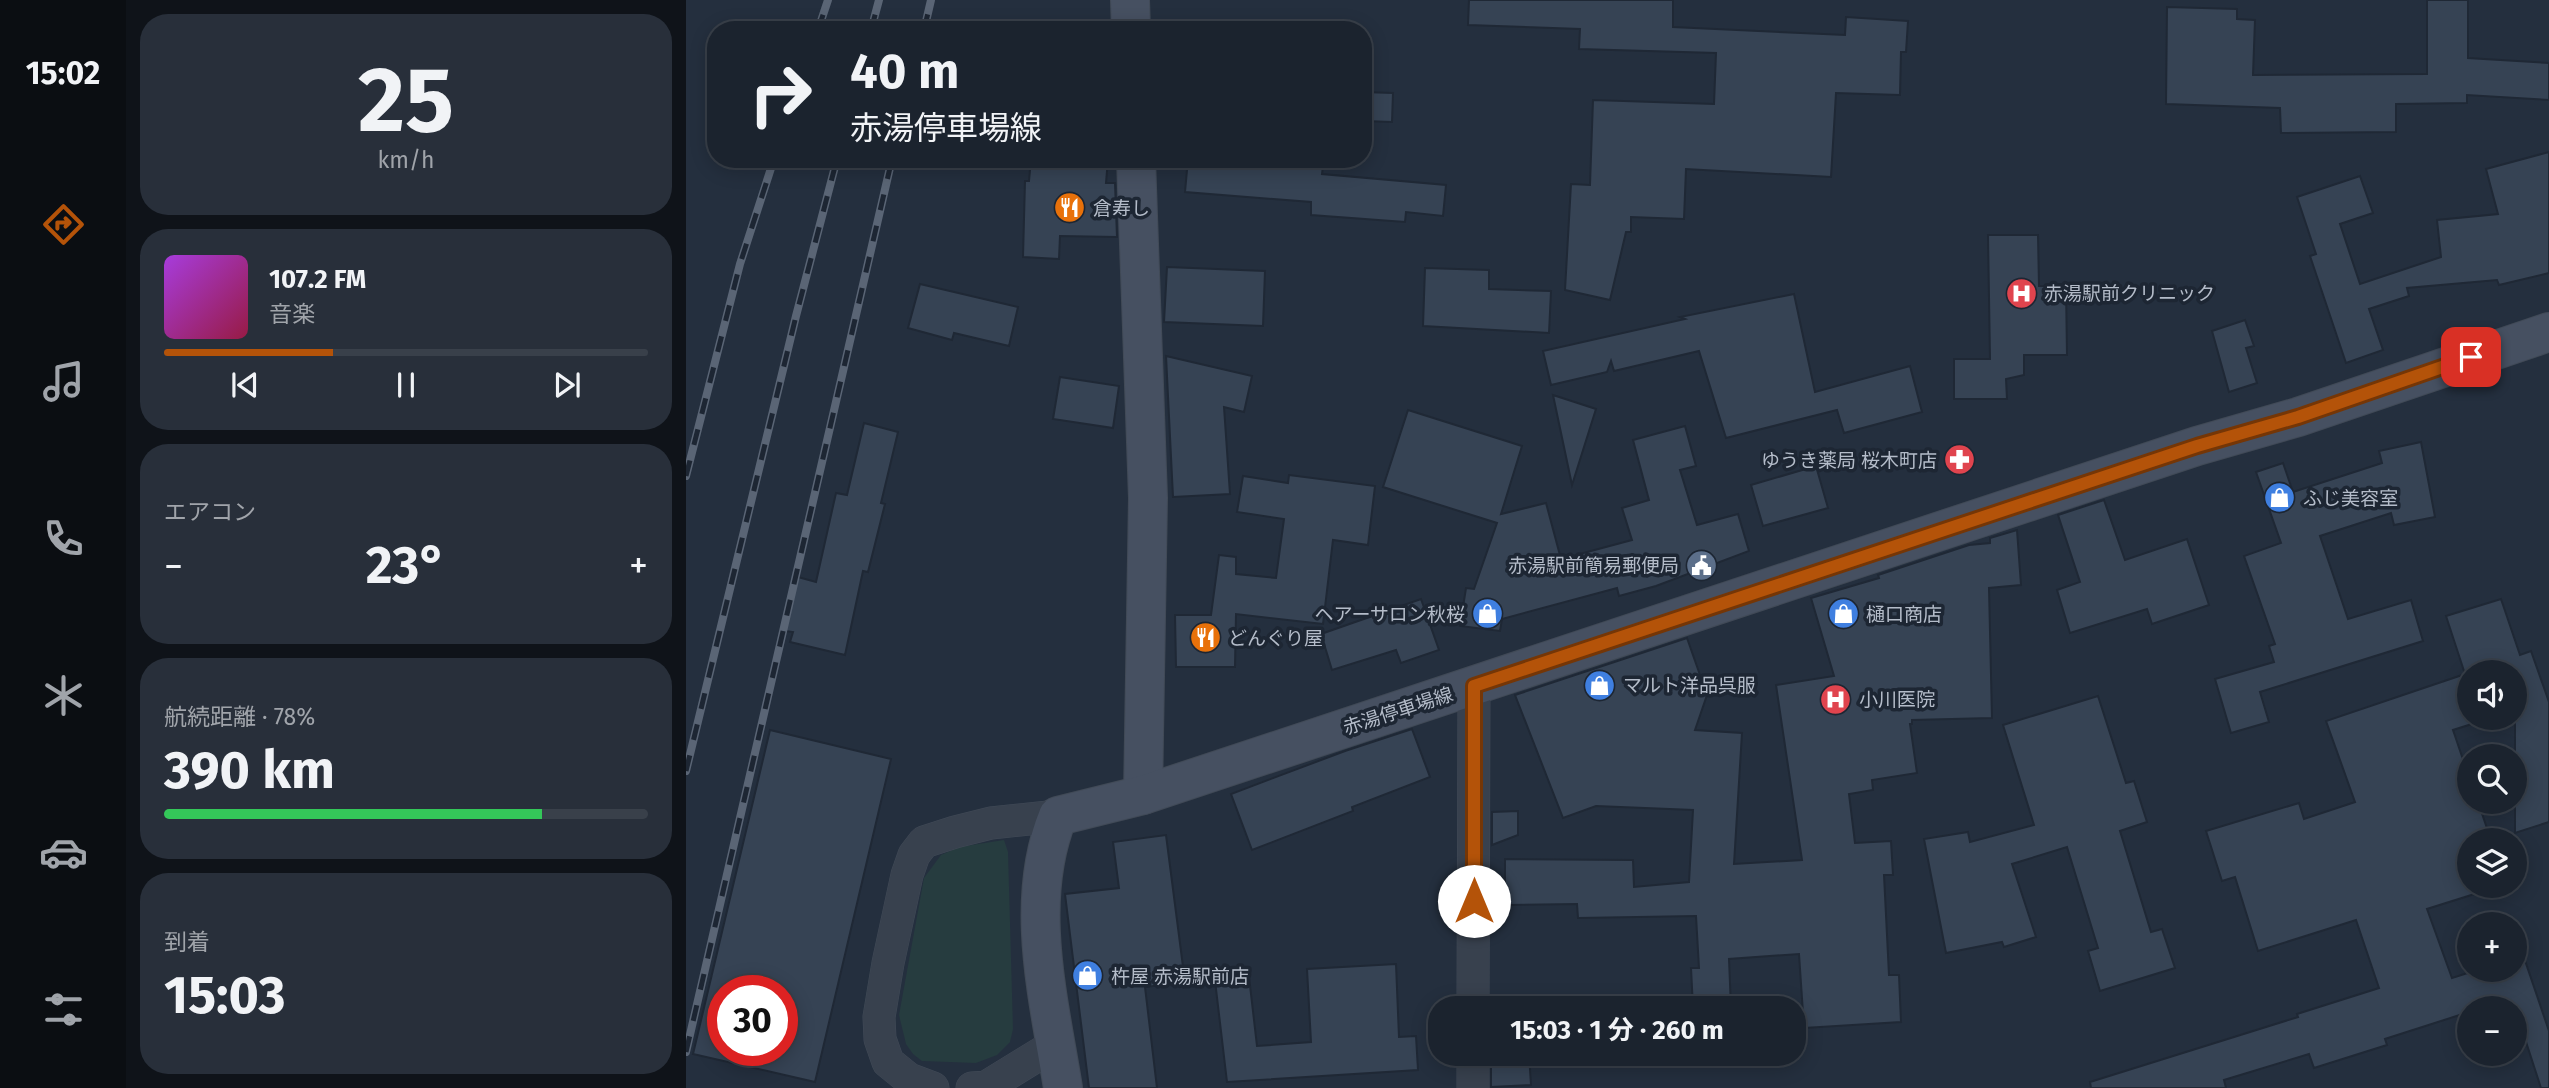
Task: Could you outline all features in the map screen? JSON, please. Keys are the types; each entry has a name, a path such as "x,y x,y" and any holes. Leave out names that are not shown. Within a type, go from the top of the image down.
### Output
{"main road":[{"path":"1130,0 1131,21"},
{"path":"1136,168 1147,498 1143,795"},
{"name":"赤湯停車場線","path":"1058,816 1143,795 2197,446 2298,417 2549,332"},
{"path":"1058,816 1051,835 1039,923 1045,981 1063,1088"}],"street":[{"path":"1474,686 1474,996"},
{"path":"933,1088 909,1079 888,1062 880,1039 879,1017 888,963 907,875 914,855 924,842 955,832 992,823 1058,816"},
{"path":"972,1088 986,1087 1056,1044"},
{"path":"1473,1088 1474,1066"}],"green space":[{"path":"1004,840 1008,852 1013,1029 1010,1042 997,1055 976,1063 922,1061 906,1044 899,1015 924,878 941,855 959,847"}],"building":[{"path":"1469,0 1673,0 1673,27 1845,35 1846,17 1908,21 1906,52 1901,52 1900,95 1836,93 1831,177 1686,169 1684,219 1631,217 1631,232 1626,232 1610,300 1565,290 1571,184 1590,185 1593,100 1714,104 1716,53 1579,49 1580,29 1468,25"},
{"path":"2427,0 2468,0 2468,58 2549,63 2549,100 2467,95 2467,103 2396,104 2396,132 2281,133 2280,108 2166,104 2167,7 2237,9 2237,19 2255,20 2253,75 2427,74"},
{"path":"1372,92 1393,93 1392,122 1372,121"},
{"path":"2549,152 2549,273 2499,285 2497,280 2407,288 2409,296 2369,309 2383,350 2346,363 2310,256 2316,254 2297,197 2360,176 2373,213 2340,224 2360,284 2441,257 2437,220 2498,214 2486,169"},
{"path":"1030,168 1107,168 1106,183 1115,183 1117,237 1060,236 1059,259 1023,257 1025,181 1029,181"},
{"path":"1187,168 1323,168 1322,174 1446,185 1443,216 1406,212 1405,222 1311,215 1311,202 1185,192"},
{"path":"1988,235 2038,235 2039,286 2066,286 2067,355 2024,355 2024,375 2006,379 2007,399 1954,399 1954,359 1990,359"},
{"path":"1167,267 1265,271 1263,326 1164,322"},
{"path":"1425,268 1489,270 1489,289 1551,291 1549,333 1423,326"},
{"path":"920,284 1018,307 1009,346 954,333 952,340 908,328"},
{"path":"1794,294 1815,392 1910,366 1922,412 1844,433 1837,410 1726,438 1699,351 1614,371 1611,361 1607,372 1551,385 1543,351 1685,319 1680,317"},
{"path":"2245,320 2254,346 2246,348 2257,383 2229,392 2212,331"},
{"path":"1166,356 1252,376 1244,412 1224,407 1230,494 1173,497"},
{"path":"1060,377 1119,386 1113,428 1053,419"},
{"path":"1553,395 1596,409 1572,485"},
{"path":"1408,410 1522,446 1501,514 1546,503 1561,559 1632,540 1622,508 1649,500 1633,440 1685,426 1696,466 1680,470 1697,525 1738,514 1749,551 1656,586 1619,596 1617,588 1502,619 1500,631 1460,626 1466,588 1474,589 1497,523 1383,487"},
{"path":"864,423 898,432 881,503 885,504 868,572 863,571 845,655 790,642 793,632 785,631 798,577 816,582 836,493 847,495"},
{"path":"2421,442 2435,517 2394,525 2391,513 2320,536 2348,619 2411,600 2423,641 2260,692 2269,722 2231,733 2215,679 2274,662 2269,646 2275,644 2244,556 2281,543 2256,472 2283,463 2293,492 2382,463 2379,451"},
{"path":"1816,466 1828,508 1763,526 1751,485"},
{"path":"1289,475 1375,486 1368,545 1333,540 1323,624 1236,614 1235,667 1176,667 1175,615 1211,615 1219,555 1236,557 1236,574 1276,578 1284,519 1237,512 1243,476 1288,483"},
{"path":"2104,500 2125,560 2187,539 2209,605 2152,624 2147,609 2070,633 2057,590 2080,582 2058,515"},
{"path":"2017,530 2021,585 1989,588 1992,718 1912,720 1910,724 1917,773 1872,780 1873,790 1849,794 1855,843 1891,841 1893,875 1884,875 1889,975 1899,975 1901,1022 1806,1028 1806,996 1802,996 1799,954 1729,959 1731,996 1692,996 1691,968 1699,968 1696,916 1578,918 1577,904 1505,905 1505,859 1633,860 1634,887 1689,882 1693,810 1596,806 1563,818 1515,695 1687,638 1707,695 1695,730 1742,733 1734,864 1802,860 1776,685 1834,676 1811,598 1879,578 1878,575 1969,545 1990,543 1990,538"},
{"path":"1421,599 1439,650 1401,663 1396,650 1332,670 1321,634"},
{"path":"2501,599 2520,655 2531,651 2549,702 2549,822 2527,829 2515,828 2515,814 2527,814 2527,744 2515,744 2515,730 2527,730 2527,660 2460,660 2446,616"},
{"path":"2457,677 2457,729 2453,730 2458,744 2457,814 2482,814 2487,828 2457,828 2457,898 2462,898 2427,909 2452,978 2457,976 2457,982 2527,982 2527,966 2549,1031 2549,1088 2541,1088 2527,1045 2527,996 2457,996 2457,1016 2385,1039 2387,1045 2314,1068 2309,1054 2224,1080 2226,1088 2091,1088 2090,1082 2298,1017 2297,1014 2379,988 2356,920 2258,951 2235,877 2222,881 2206,831 2299,803 2304,819 2355,802 2326,721"},
{"path":"2098,696 2126,783 2134,781 2147,822 2120,831 2151,932 2162,929 2175,968 2100,991 2088,951 2098,948 2067,847 2012,864 2036,937 2004,947 2002,942 1946,953 1924,839 1968,832 1970,842 2034,825 2003,725"},
{"path":"1412,729 1430,777 1352,807 1353,811 1252,850 1231,794"},
{"path":"770,730 891,759 815,1082 745,1066 798,1066 798,975 712,975"},
{"path":"1518,811 1518,835 1492,845 1492,812"},
{"path":"1166,835 1185,982 1145,987 1157,1088 1089,1088 1065,894 1119,888 1113,842"},
{"path":"1396,964 1399,1037 1416,1036 1418,1070 1227,1082 1214,972 1248,968 1257,1046 1311,1042 1307,969"},
{"path":"707,995 707,1057 693,1054"},
{"path":"1491,1066 1530,1066 1531,1085 1491,1087"}],"railway":[{"path":"821,21 828,0"},
{"path":"873,21 879,0"},
{"path":"926,21 931,0"},
{"path":"686,476 740,264 771,168"},
{"path":"686,771 796,316 835,168"},
{"path":"686,1052 890,168"}],"place":[{"name":"倉寿し","path":"1070,208"},
{"name":"赤湯駅前クリニック","path":"2021,293"},
{"name":"ゆうき薬局 桜木町店","path":"1960,460"},
{"name":"ふじ美容室","path":"2280,498"},
{"name":"赤湯駅前簡易郵便局","path":"1702,565"},
{"name":"ヘアーサロン秋桜","path":"1488,614"},
{"name":"樋口商店","path":"1843,614"},
{"name":"どんぐり屋","path":"1205,638"},
{"name":"マルト洋品呉服","path":"1600,685"},
{"name":"小川医院","path":"1836,699"},
{"name":"杵屋 赤湯駅前店","path":"1088,976"}],"route":[{"path":"1474,901 1474,686 2197,446 2298,417 2471,357"}]}
